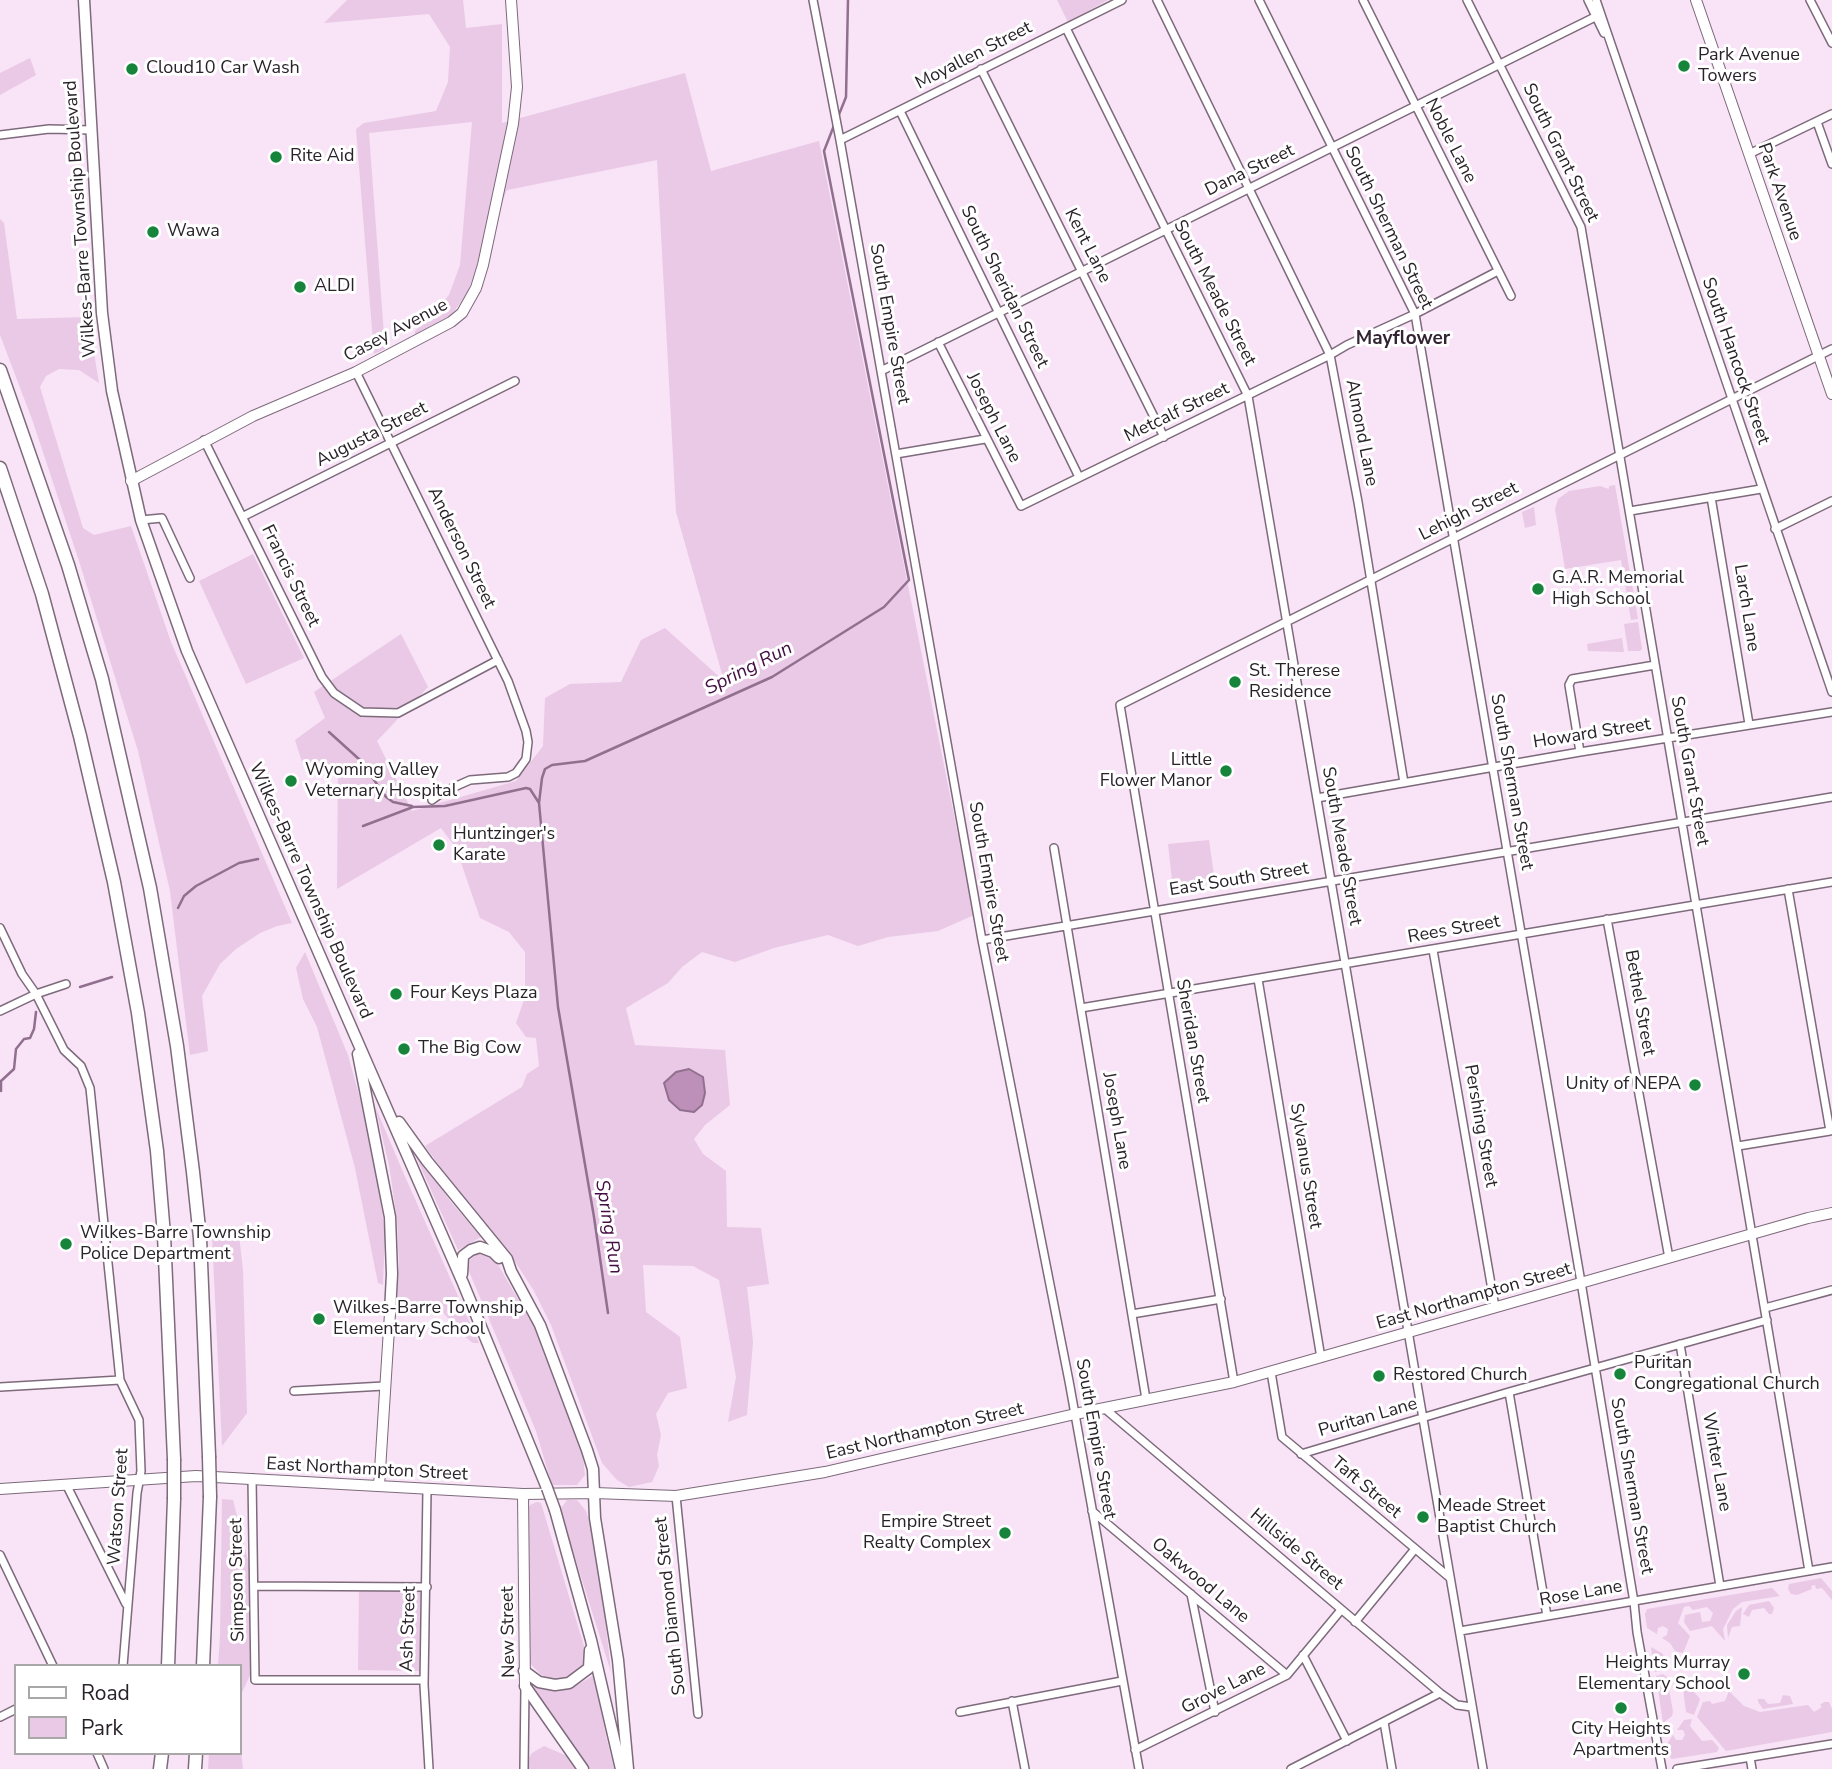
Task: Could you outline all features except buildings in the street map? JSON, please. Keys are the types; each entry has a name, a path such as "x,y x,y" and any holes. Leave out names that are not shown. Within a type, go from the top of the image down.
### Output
{"highway":[{"path":"0,370 68,565 102,679 150,888 177,1046 200,1238 210,1497 203,1664"},
{"path":"0,468 42,594 80,736 114,882 138,1013 157,1151 164,1235 174,1459 168,1664"}],"main road":[{"name":"Wilkes-Barre Township Boulevard","path":"84,0 102,313 112,391 141,520 183,642 463,1283 547,1488 591,1640 621,1769"},
{"name":"Casey Avenue","path":"131,481 253,416 356,372 451,323 462,313 476,288 489,242 516,102 511,0"},
{"name":"Park Avenue","path":"1696,0 1832,394"},
{"path":"355,1037 390,1217 392,1274 379,1486"},
{"path":"389,1112 506,1259 528,1300 557,1366 593,1469 595,1518 618,1660 628,1769"},
{"name":"East Northampton Street","path":"0,1489 196,1476 523,1494 676,1496 825,1472 1271,1372 1753,1233 1832,1213"},
{"path":"463,1283 463,1256 480,1247 493,1252 511,1270"},
{"name":"New Street","path":"523,1494 525,1686"},
{"path":"524,1671 539,1682 555,1685 569,1683 589,1668 591,1640"},
{"path":"525,1686 583,1769"}],"street":[{"name":"South Empire Street","path":"813,0 982,940 1075,1414 1139,1769"},
{"name":"Moyallen Street","path":"840,140 1122,0"},
{"name":"Almond Lane","path":"1157,0 1331,355 1405,783"},
{"name":"South Sherman Street","path":"1259,0 1415,314 1662,1769"},
{"name":"Noble Lane","path":"1363,0 1511,296"},
{"name":"South Grant Street","path":"1467,0 1581,227 1809,1572"},
{"name":"South Hancock Street","path":"1588,0 1608,40"},
{"name":"South Hancock Street","path":"1596,0 1832,692"},
{"path":"1810,0 1832,43"},
{"name":"Dana Street","path":"881,371 1595,17"},
{"name":"South Meade Street","path":"1066,28 1248,396 1483,1769"},
{"name":"Kent Lane","path":"981,69 1164,437"},
{"name":"South Sheridan Street","path":"900,111 1079,477"},
{"path":"1749,154 1832,114"},
{"path":"1817,122 1832,164"},
{"path":"0,135 49,130 91,130"},
{"name":"Metcalf Street","path":"1021,506 1415,314 1497,271"},
{"name":"Joseph Lane","path":"938,342 1021,506"},
{"name":"Lehigh Street","path":"1120,705 1832,349"},
{"name":"Anderson Street","path":"356,372 516,698 528,742 526,758 516,773 508,777 470,780 432,800"},
{"name":"Augusta Street","path":"244,516 515,381"},
{"path":"896,454 985,439"},
{"name":"Francis Street","path":"204,440 322,677 334,693 362,712 398,713 498,660"},
{"path":"1630,511 1761,489"},
{"name":"Larch Lane","path":"1711,497 1749,724"},
{"path":"1775,528 1832,501"},
{"path":"141,520 162,518 190,578"},
{"path":"1580,752 1569,685 1572,680 1655,665"},
{"name":"Sheridan Street","path":"1120,705 1234,1381"},
{"name":"Howard Street","path":"1317,798 1832,712"},
{"name":"East South Street","path":"982,940 1832,797"},
{"name":"Joseph Lane","path":"1054,848 1146,1399"},
{"name":"Rees Street","path":"1081,1008 1832,882"},
{"path":"1738,1146 1830,1131 1788,889"},
{"name":"Bethel Street","path":"1607,919 1669,1258"},
{"name":"Watson Street","path":"0,928 64,1051 81,1066 90,1088 120,1380 139,1420 139,1481 123,1664"},
{"name":"Pershing Street","path":"1433,950 1495,1307"},
{"name":"Sylvanus Street","path":"1258,979 1321,1358"},
{"path":"0,1012 36,994 66,984"},
{"path":"1765,1308 1832,1290"},
{"path":"1132,1314 1221,1299"},
{"name":"Puritan Lane","path":"1301,1454 1509,1392 1767,1320"},
{"name":"Winter Lane","path":"1680,1344 1720,1586"},
{"name":"Taft Street","path":"1271,1372 1282,1437 1450,1578"},
{"path":"0,1387 120,1380"},
{"path":"294,1391 384,1387"},
{"path":"1509,1392 1547,1616"},
{"name":"Hillside Street","path":"1104,1408 1440,1693 1457,1706 1472,1706"},
{"name":"Simpson Street","path":"252,1478 254,1680 424,1679"},
{"path":"67,1486 127,1606"},
{"name":"Ash Street","path":"427,1490 424,1679 429,1769"},
{"name":"South Diamond Street","path":"676,1496 698,1714"},
{"name":"Oakwood Lane","path":"1092,1511 1287,1675"},
{"path":"1355,1622 1415,1549"},
{"path":"0,1555 52,1664"},
{"name":"Rose Lane","path":"1460,1631 1832,1567"},
{"path":"255,1586 427,1587"},
{"path":"1191,1594 1215,1712"},
{"name":"Grove Lane","path":"1135,1751 1287,1675 1342,1610"},
{"path":"1303,1655 1347,1741"},
{"path":"960,1712 1122,1681"},
{"name":"New Street","path":"524,1769 525,1686"},
{"path":"1291,1769 1308,1765 1347,1741 1440,1693"},
{"path":"1012,1701 1025,1769"},
{"path":"1384,1722 1392,1769"},
{"path":"1677,1769 1832,1744"},
{"path":"1750,1756 1752,1769"}],"green space":[{"path":"347,0 463,0 466,28 502,24 502,123 685,73 711,171 819,141 974,915 938,931 888,937 858,946 828,935 774,948 735,962 702,952 682,967 668,983 626,1008 635,1045 725,1050 730,1105 705,1125 694,1139 703,1154 726,1171 727,1227 761,1228 769,1284 747,1287 753,1342 747,1415 728,1422 736,1377 719,1280 693,1266 643,1265 646,1312 680,1337 687,1388 668,1393 656,1414 661,1435 657,1455 659,1466 652,1482 629,1487 617,1480 602,1463 551,1325 534,1291 516,1263 425,1146 522,1087 527,1074 539,1066 536,1038 526,1037 516,1023 525,997 525,952 509,932 480,918 456,848 441,828 337,889 338,767 302,762 295,740 325,718 314,692 401,634 428,687 377,741 412,811 516,781 543,746 545,698 570,684 621,682 641,640 665,628 724,681 676,512 657,160 507,190 466,296 451,315 415,335 415,331 449,295 460,265 472,122 369,133 385,349 374,354 356,129 364,123 436,111 448,82 450,47 429,14 324,23"},
{"path":"1057,0 1108,0 1068,22"},
{"path":"30,58 36,75 0,95 0,73"},
{"path":"0,219 4,223 17,319 88,317 99,383 79,370 59,369 46,376 40,387 83,528 94,535 131,526 171,642 292,923 260,933 220,964 202,996 208,1051 190,1055 170,891 138,751 33,422 0,335"},
{"path":"1615,485 1638,619 1631,620 1621,560 1565,569 1555,509 1558,499 1569,491 1600,486 1609,489 1609,486"},
{"path":"1534,507 1536,525 1525,528 1522,512"},
{"path":"253,554 304,658 246,684 199,581"},
{"path":"1638,622 1642,649 1628,651 1624,624"},
{"path":"1622,638 1624,652 1588,651 1587,644"},
{"path":"1209,840 1215,882 1173,889 1168,844"},
{"path":"305,952 348,1055 361,1102 377,1177 385,1233 383,1285 378,1283 355,1168 317,1027 303,999 296,968"},
{"path":"375,1106 479,1343 473,1343 464,1336 438,1307 397,1306 397,1219 389,1165"},
{"path":"412,1148 451,1202 481,1237 458,1250"},
{"path":"239,1235 243,1270 247,1413 222,1446 212,1236"},
{"path":"477,1253 487,1253 496,1261 534,1327 583,1457 585,1475 577,1485 552,1485 536,1431 468,1269 468,1262"},
{"path":"222,1499 233,1500 250,1568 251,1673 242,1693 242,1664 218,1664"},
{"path":"567,1500 577,1500 586,1511 592,1530 611,1672 560,1510"},
{"path":"541,1503 586,1653 583,1668 564,1678 548,1678 529,1662 528,1510 530,1505"},
{"path":"1821,1578 1832,1591 1832,1600 1822,1588 1816,1589 1815,1585 1797,1595 1791,1594 1788,1589 1789,1584"},
{"path":"1772,1588 1780,1596 1742,1602 1733,1609 1723,1629 1725,1641 1712,1626 1690,1631 1684,1622 1685,1615 1700,1612 1702,1622 1710,1621 1713,1613 1707,1607 1693,1610 1689,1606 1684,1607 1678,1623 1690,1636 1683,1653 1675,1651 1670,1643 1662,1638 1667,1635 1668,1629 1663,1626 1658,1628 1657,1634 1647,1628 1647,1609"},
{"path":"359,1590 421,1591 420,1671 358,1670"},
{"path":"1769,1601 1774,1608 1772,1614 1764,1608 1752,1610 1749,1617 1743,1614 1749,1605"},
{"path":"1742,1607 1740,1626 1732,1627 1728,1638 1727,1625"},
{"path":"1651,1647 1663,1654 1663,1670 1655,1672"},
{"path":"1663,1674 1667,1677 1673,1712 1663,1723 1656,1676"},
{"path":"594,1675 614,1769 590,1769 534,1689 537,1684 574,1687"},
{"path":"1688,1685 1700,1699 1694,1715 1686,1712 1683,1689"},
{"path":"1729,1691 1744,1706 1760,1712 1808,1705 1814,1712 1822,1707 1820,1705 1824,1702 1829,1702 1832,1709 1832,1732 1726,1751 1697,1717 1703,1702 1710,1701 1712,1704 1725,1701"},
{"path":"1783,1695 1790,1696 1793,1704 1763,1709 1758,1702 1758,1699 1764,1699 1768,1704 1780,1703"},
{"path":"1692,1719 1690,1726 1702,1741 1712,1740 1719,1748 1717,1752 1672,1759 1667,1744 1673,1735 1676,1740 1682,1740 1685,1735 1683,1730 1677,1730 1684,1720"},
{"path":"544,1746 567,1756 575,1769 528,1769 528,1759 532,1753"},
{"path":"209,1755 241,1755 243,1769 208,1769"}],"shaded area":[{"path":"689,1069 703,1077 705,1093 702,1105 694,1112 680,1110 669,1100 664,1083 676,1072"}],"waterway":[{"name":"Spring Run","path":"838,117 846,97 848,0"},
{"name":"Spring Run","path":"608,1313 558,1007 539,803 542,778 545,769 552,765 585,761 772,677 884,607 909,580 824,151 835,123"},
{"path":"329,732 360,760 386,797 393,802 412,806"},
{"path":"363,826 413,807 445,806 526,788 530,789 539,803"},
{"path":"178,908 184,896 196,886 239,863 258,859"},
{"path":"80,987 112,977"},
{"path":"1,1091 1,1081 14,1069 16,1049 24,1039 30,1038 34,1029 36,1012"}],"place":[{"name":"Park Avenue Towers","path":"1684,66"},
{"name":"Cloud10 Car Wash","path":"132,69"},
{"name":"Rite Aid","path":"276,157"},
{"name":"Wawa","path":"153,232"},
{"name":"ALDI","path":"300,287"},
{"name":"G.A.R. Memorial High School","path":"1538,589"},
{"name":"St. Therese Residence","path":"1235,682"},
{"name":"Little Flower Manor","path":"1226,771"},
{"name":"Wyoming Valley Veternary Hospital","path":"291,781"},
{"name":"Huntzinger's Karate","path":"439,845"},
{"name":"Four Keys Plaza","path":"396,994"},
{"name":"The Big Cow","path":"404,1049"},
{"name":"Unity of NEPA","path":"1695,1085"},
{"name":"Wilkes-Barre Township Police Department","path":"66,1244"},
{"name":"Wilkes-Barre Township Elementary School","path":"319,1319"},
{"name":"Puritan Congregational Church","path":"1620,1374"},
{"name":"Restored Church","path":"1379,1376"},
{"name":"Meade Street Baptist Church","path":"1423,1517"},
{"name":"Empire Street Realty Complex","path":"1005,1533"},
{"name":"Heights Murray Elementary School","path":"1744,1674"},
{"name":"City Heights Apartments","path":"1621,1708"}],"district":[{"name":"Mayflower","path":"1403,339"}]}
